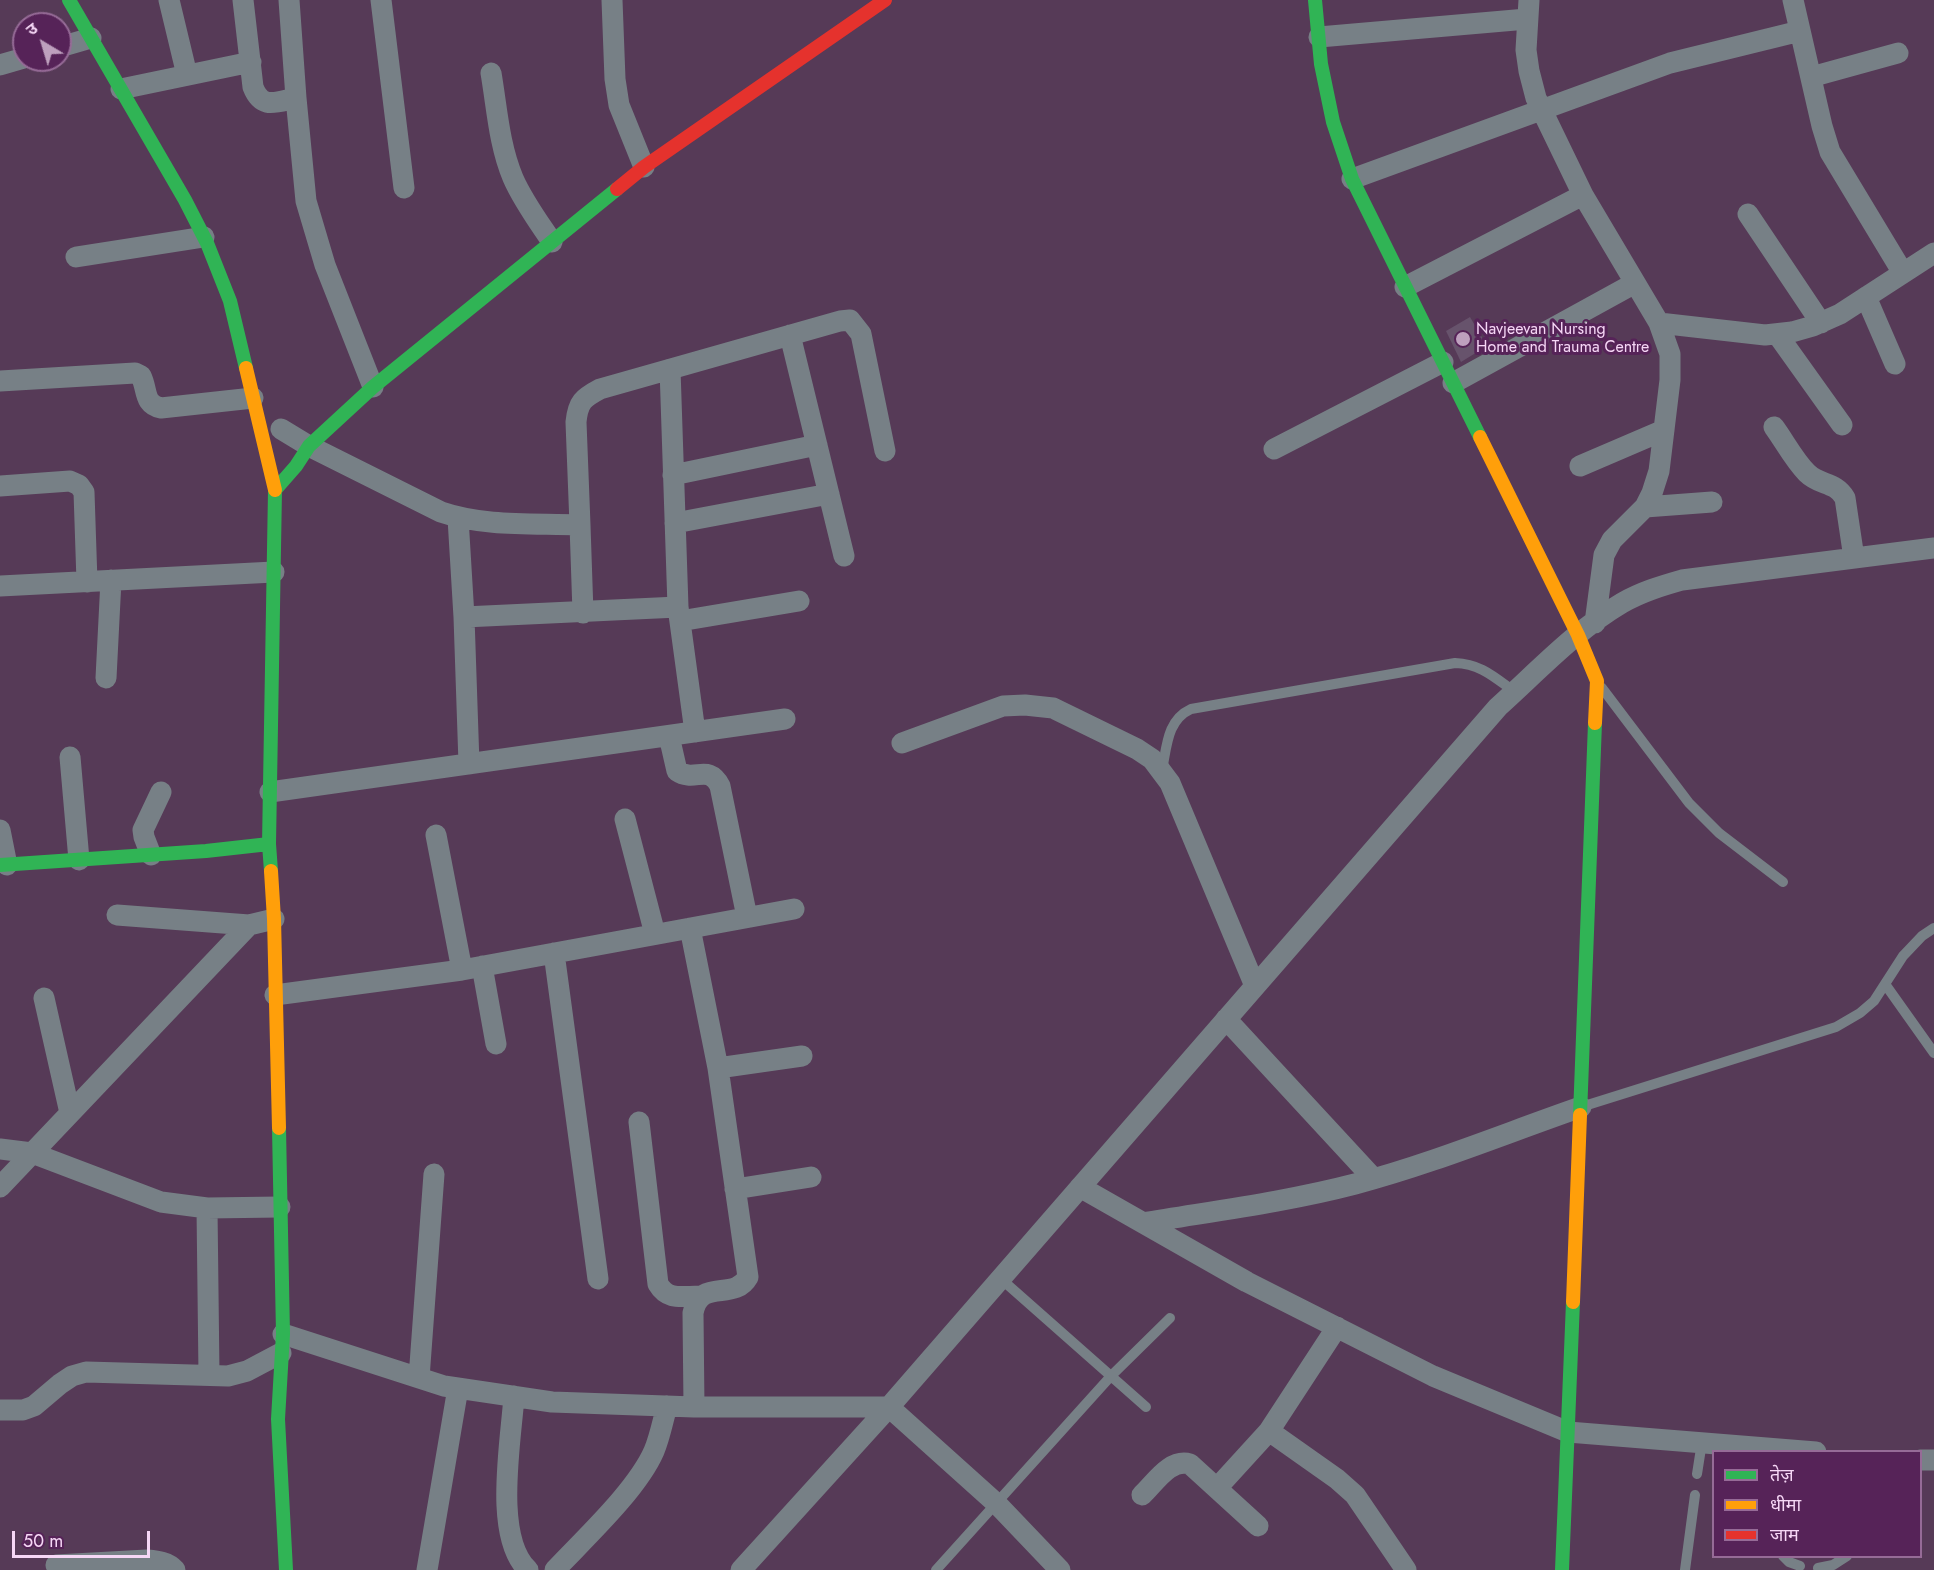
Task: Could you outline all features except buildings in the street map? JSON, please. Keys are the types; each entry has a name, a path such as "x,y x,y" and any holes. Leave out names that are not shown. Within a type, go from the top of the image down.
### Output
{"street":[{"path":"69,0 204,237 230,301 275,490 269,844 274,919 280,1207 282,1343 278,1419 286,1570"},
{"path":"169,0 187,75"},
{"path":"243,0 253,87 256,95 262,101 270,103 296,98"},
{"path":"289,0 306,201 325,265 373,387"},
{"path":"381,0 404,188"},
{"path":"612,0 615,80 619,105 644,167"},
{"path":"275,490 296,466 309,446 373,387 644,167 885,0"},
{"path":"1315,0 1321,64 1333,122 1352,179 1453,383 1587,629 1597,681 1562,1570"},
{"path":"1793,0 1830,152 1904,273"},
{"path":"1319,37 1528,10 1526,50 1529,71 1542,109 1582,195 1659,323 1670,354 1670,380 1659,471 1645,507 1612,540 1604,555 1587,629"},
{"path":"1352,179 1670,63 1800,30"},
{"path":"72,44 91,38"},
{"path":"1811,77 1898,53"},
{"path":"121,89 251,62"},
{"path":"491,73 504,151 513,176 521,195 552,242"},
{"path":"1405,287 1582,195"},
{"path":"1748,214 1821,323"},
{"path":"76,257 204,237"},
{"path":"1659,323 1765,335 1792,332 1840,314 1904,273 1932,262"},
{"path":"1453,383 1635,283"},
{"path":"1866,297 1895,364"},
{"path":"584,613 577,409 584,398 600,389 790,334 850,320 861,334 885,451"},
{"path":"790,334 844,556"},
{"path":"1777,334 1842,425"},
{"path":"1274,449 1443,362"},
{"path":"670,369 679,614 695,732"},
{"path":"0,381 135,373 141,376 145,383 147,400 153,406 161,408 253,398"},
{"path":"1774,427 1807,473 1824,483 1833,485 1845,498 1854,558"},
{"path":"281,429 309,446 441,512 458,518 580,525"},
{"path":"1580,466 1664,430"},
{"path":"673,475 817,445"},
{"path":"0,486 70,481 79,485 84,492 87,582"},
{"path":"675,523 829,494"},
{"path":"1645,507 1712,502"},
{"path":"458,518 469,764"},
{"path":"741,1570 889,1407 1498,707 1587,629 1621,604 1652,589 1682,580 1934,548"},
{"path":"0,586 274,572"},
{"path":"106,678 111,580"},
{"path":"464,617 584,613 679,614 799,601"},
{"path":"902,743 1003,706 1025,705 1053,708 1137,749 1152,759 1170,783 1255,986"},
{"path":"270,796 469,764 784,720"},
{"path":"669,736 677,771 682,775 693,776 709,773 716,777 720,786 747,917"},
{"path":"70,757 79,860"},
{"path":"151,855 143,830 161,792"},
{"path":"625,819 655,934"},
{"path":"0,830 3,865 269,844"},
{"path":"436,835 472,968 496,1044"},
{"path":"275,995 472,968 794,909"},
{"path":"117,915 249,925 274,919"},
{"path":"0,1187 249,925"},
{"path":"639,1122 658,1284 663,1292 672,1297 700,1296 711,1291 744,1285 748,1277 718,1068 690,928"},
{"path":"554,952 598,1279"},
{"path":"44,998 70,1113"},
{"path":"1226,1019 1373,1179"},
{"path":"718,1068 802,1056"},
{"path":"1143,1223 1318,1192 1373,1179 1581,1107"},
{"path":"0,1149 32,1153 161,1202 207,1208 280,1207"},
{"path":"419,1378 434,1174"},
{"path":"735,1189 811,1177"},
{"path":"1080,1187 1247,1282 1337,1328 1433,1376 1568,1432 1712,1446 1781,1450"},
{"path":"207,1208 209,1376"},
{"path":"694,1407 693,1312 695,1302 700,1296"},
{"path":"1217,1488 1269,1431 1337,1328"},
{"path":"282,1343 458,1388 552,1402 694,1407 889,1407 997,1504 1060,1570"},
{"path":"0,1410 23,1410 34,1406 60,1384 87,1372 228,1376 247,1371 282,1343"},
{"path":"427,1570 458,1388"},
{"path":"514,1396 506,1509 510,1540 522,1564 528,1570"},
{"path":"555,1570 643,1471 654,1450 667,1406"},
{"path":"1269,1431 1337,1479 1355,1496 1406,1570"},
{"path":"1142,1495 1173,1464 1183,1462 1190,1464 1258,1526"},
{"path":"56,1565 112,1566 160,1561 175,1570"}],"lane":[{"path":"1162,770 1174,721 1191,709 1455,663 1469,663 1486,670 1515,692"},
{"path":"1597,681 1689,804 1719,833 1783,882"},
{"path":"1581,1107 1836,1027 1860,1013 1874,1001 1903,956 1934,927"},
{"path":"1885,984 1934,1053"},
{"path":"1000,1278 1146,1407"},
{"path":"936,1570 1111,1376 1170,1318"},
{"path":"1697,1474 1712,1446"},
{"path":"1685,1570 1695,1495"},
{"path":"1784,1558 1800,1566"},
{"path":"1818,1568 1845,1558"}],"traffic: fast":[{"path":"69,0 185,200 207,243 230,301 246,368"},
{"path":"1315,0 1321,64 1333,122 1352,179 1480,437"},
{"path":"271,871 269,844 275,490 296,466 309,446 373,387 617,189"},
{"path":"1580,1115 1595,723"},
{"path":"0,865 206,851 269,844"},
{"path":"279,1128 283,1334 278,1419 286,1570"},
{"path":"1562,1570 1573,1302"}],"traffic: slow":[{"path":"246,368 275,490"},
{"path":"1480,437 1578,635 1597,681 1595,723"},
{"path":"271,871 279,1128"},
{"path":"1573,1302 1580,1115"}],"traffic: jam":[{"path":"617,189 644,167 885,0"}],"place":[{"name":"Navjeevan Nursing Home and Trauma Centre","path":"1463,339"}]}
